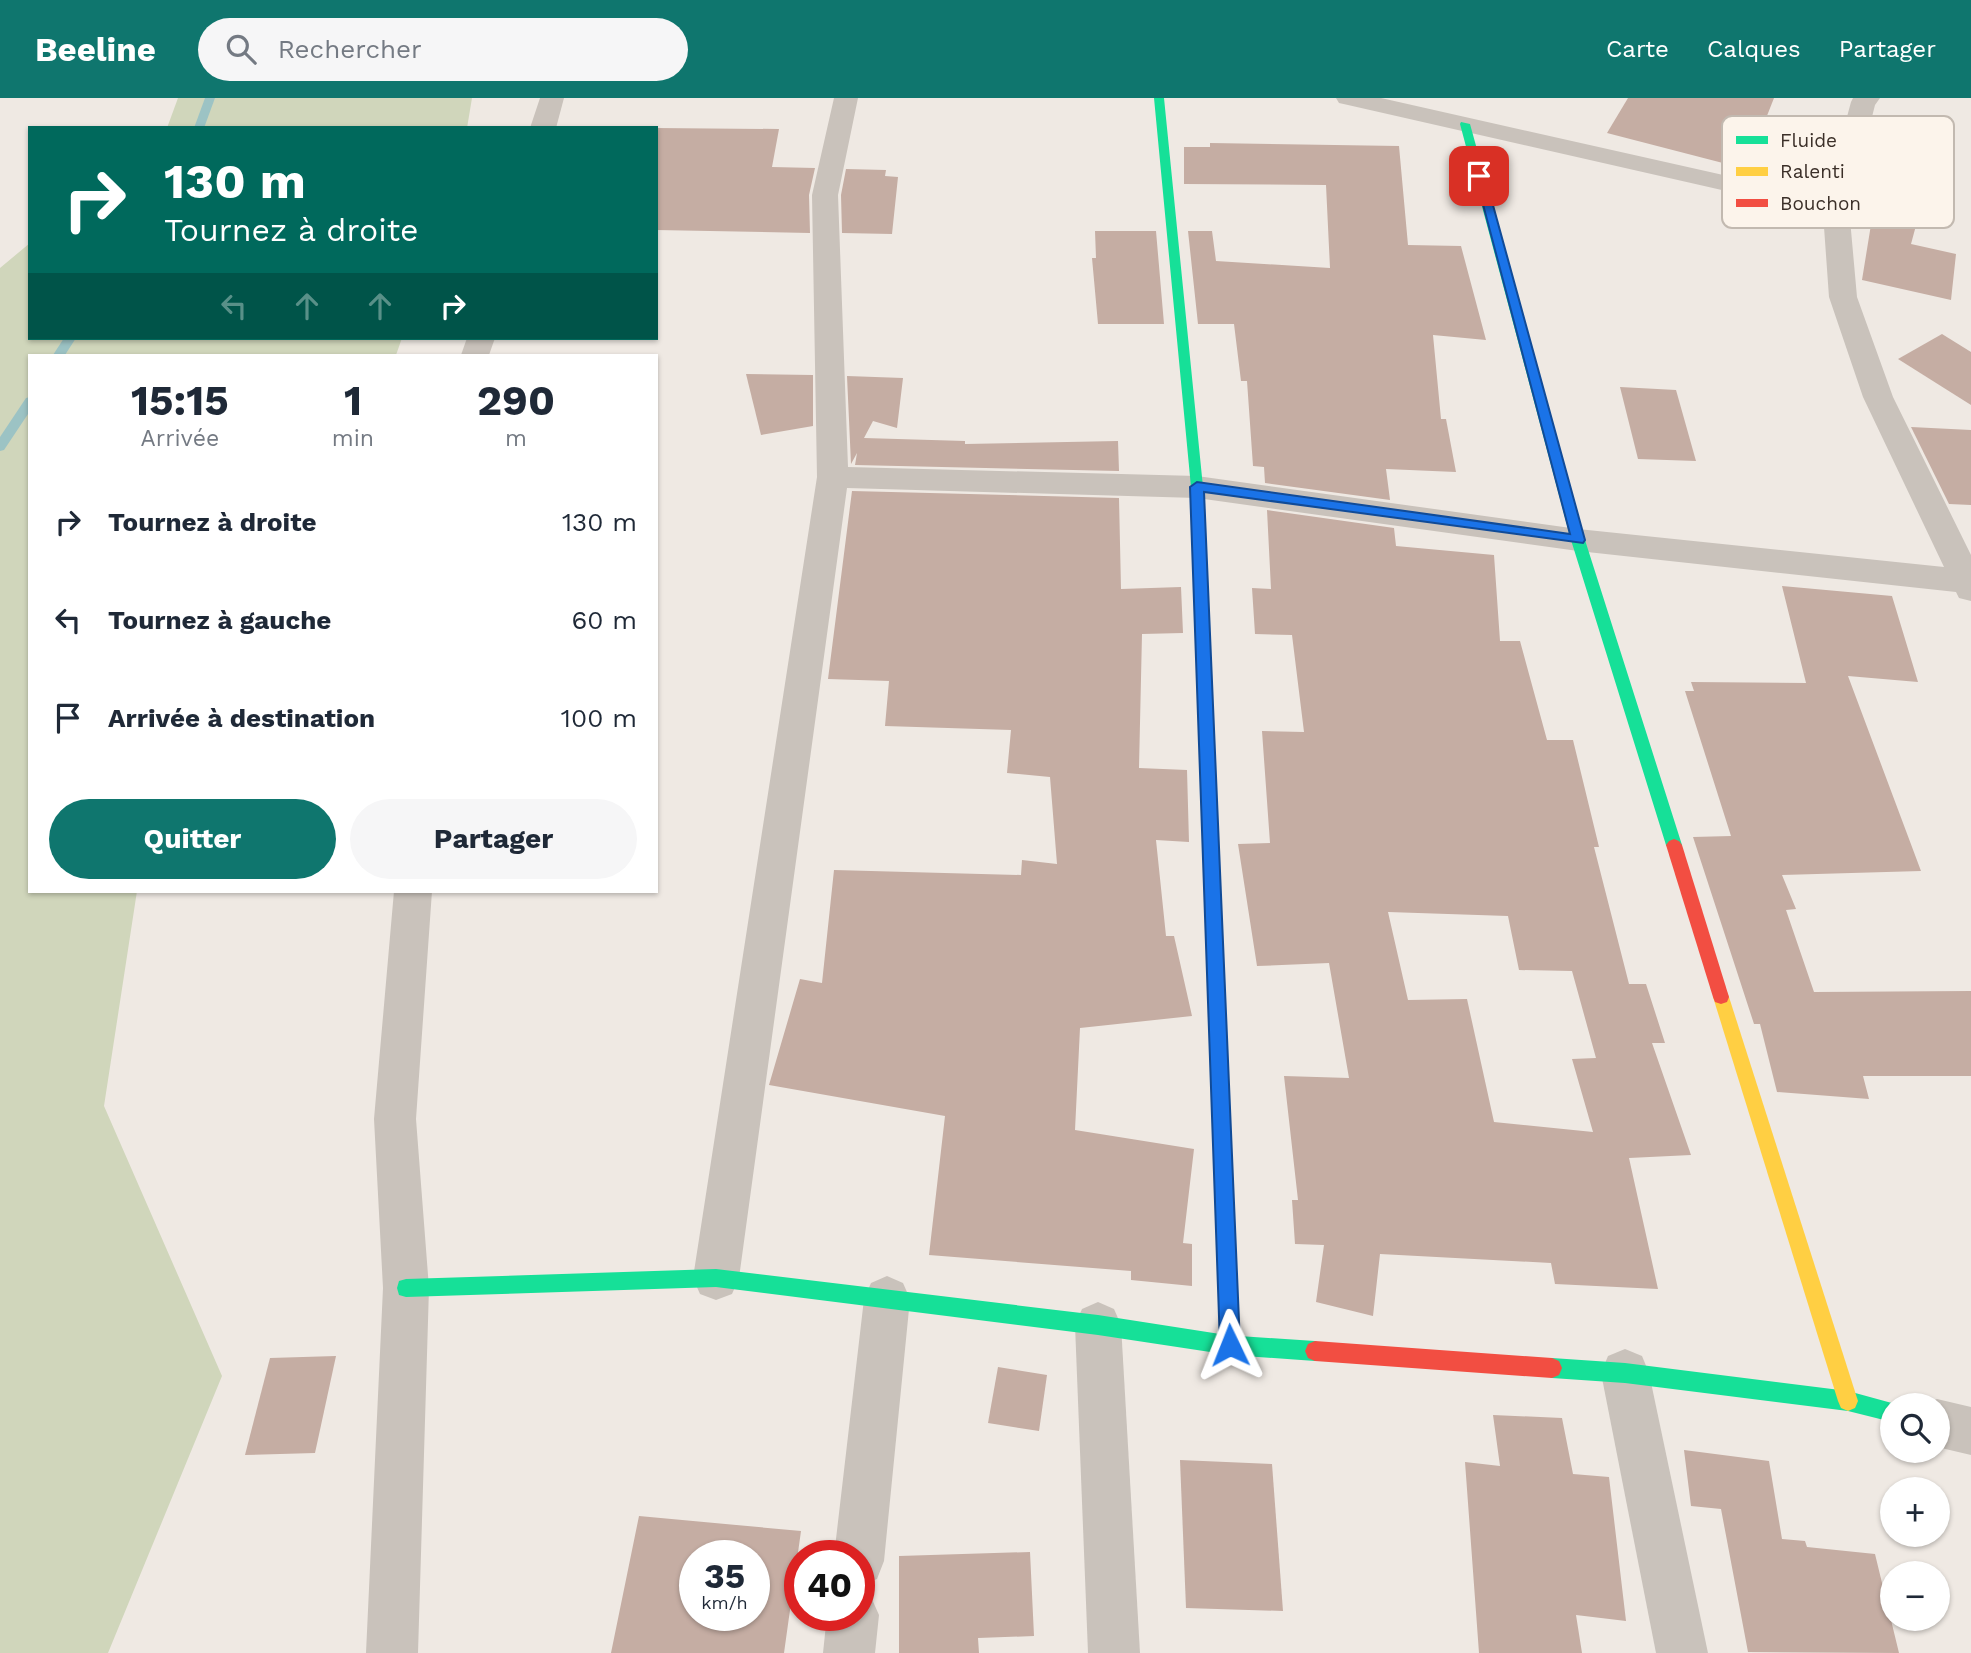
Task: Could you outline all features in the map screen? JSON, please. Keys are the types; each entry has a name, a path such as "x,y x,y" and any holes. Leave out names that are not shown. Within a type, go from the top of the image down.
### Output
{"street":[{"path":"544,126 552,98"},
{"path":"716,1278 833,478 825,195 846,98"},
{"path":"1159,98 1197,487 1230,1345"},
{"path":"1348,98 1722,182"},
{"path":"1860,116 1863,103 1868,98"},
{"path":"1465,124 1578,540 1848,1401"},
{"path":"1838,228 1843,297 1878,397 1969,584"},
{"path":"833,478 1197,487 1578,540 1969,584"},
{"path":"392,1653 406,1288 395,1118 413,893"},
{"path":"406,1288 716,1278 1098,1325 1230,1345 1625,1373 1848,1401 1880,1409"},
{"path":"861,1540 887,1299"},
{"path":"1098,1325 1114,1653"},
{"path":"1625,1373 1682,1653"},
{"path":"1950,1426 1971,1431"},
{"path":"849,1653 851,1631"}],"green space":[{"path":"178,98 472,98 467,126 168,126"},
{"path":"28,245 28,340 401,340 396,354 28,354 28,893 137,893 104,1106 222,1376 108,1653 0,1653 0,268"}],"building":[{"path":"1628,98 1774,98 1767,116 1722,116 1722,163 1607,133"},
{"path":"658,128 779,129 772,167 815,168 809,195 810,233 658,230"},
{"path":"1210,143 1399,146 1408,245 1461,246 1486,340 1433,335 1441,419 1446,419 1456,472 1386,469 1390,500 1265,483 1264,467 1253,466 1247,381 1241,381 1234,324 1198,324 1188,231 1212,231 1216,261 1330,268 1326,185 1184,184 1184,147 1210,147"},
{"path":"846,169 886,170 885,176 898,177 892,234 842,233 841,195"},
{"path":"1870,228 1915,228 1911,244 1956,254 1951,300 1862,280"},
{"path":"1095,231 1156,231 1164,324 1098,324 1092,258 1096,258"},
{"path":"1942,334 1971,352 1971,405 1898,359"},
{"path":"746,374 813,375 813,426 761,435"},
{"path":"847,376 903,378 897,428 873,421 864,438 965,441 965,444 1118,441 1119,471 855,465 857,453 851,464"},
{"path":"1620,387 1676,390 1696,461 1638,459"},
{"path":"1911,427 1971,430 1971,505 1949,504"},
{"path":"852,491 1119,498 1121,589 1181,587 1183,633 1142,634 1139,768 1187,770 1189,842 1156,840 1166,936 1174,936 1192,1016 1080,1028 1075,1130 1194,1149 1183,1243 1192,1244 1192,1286 1131,1280 1131,1271 929,1255 945,1116 769,1085 800,979 822,983 834,870 1021,875 1022,860 1057,864 1050,777 1007,773 1011,730 885,726 889,681 828,679"},
{"path":"1267,510 1394,528 1396,546 1494,555 1500,641 1520,641 1547,740 1573,740 1599,847 1594,847 1629,984 1646,984 1665,1043 1652,1043 1691,1155 1629,1158 1658,1289 1555,1284 1551,1263 1380,1254 1373,1316 1316,1302 1324,1245 1295,1244 1292,1200 1298,1200 1284,1076 1349,1078 1329,963 1257,966 1238,844 1270,843 1262,731 1304,732 1292,635 1255,634 1252,588 1271,589","holes":["1388,912 1508,916 1519,970 1572,971 1596,1058 1572,1059 1593,1132 1494,1122 1467,999 1408,1000"]},
{"path":"1782,586 1892,596 1918,682 1848,676 1921,871 1782,875 1796,909 1786,910 1814,992 1971,991 1971,1076 1863,1076 1869,1099 1777,1092 1760,1024 1754,1024 1693,837 1731,836 1685,691 1694,691 1691,682 1806,683"},
{"path":"336,1356 315,1453 245,1455 270,1358"},
{"path":"998,1367 1047,1375 1039,1431 988,1423"},
{"path":"1493,1415 1562,1418 1573,1474 1609,1477 1626,1621 1576,1615 1582,1653 1479,1653 1465,1462 1500,1466"},
{"path":"1684,1450 1769,1461 1782,1539 1805,1541 1807,1547 1875,1554 1880,1575 1880,1631 1894,1631 1899,1653 1748,1652 1721,1509 1691,1506"},
{"path":"1180,1460 1272,1464 1283,1611 1186,1608"},
{"path":"639,1516 801,1531 800,1540 784,1540 784,1631 787,1631 784,1653 611,1653"},
{"path":"1030,1552 1034,1636 978,1638 979,1653 899,1653 899,1556"}],"waterway":[{"path":"200,126 210,98"},
{"path":"60,354 69,340"},
{"path":"0,447 28,404"}],"traffic: fast":[{"path":"1159,98 1197,487 1204,680"},
{"path":"1465,124 1578,540 1674,845"},
{"path":"1216,988 1230,1345"},
{"path":"406,1288 716,1278 1098,1325 1230,1345 1315,1351"},
{"path":"1552,1368 1625,1373 1848,1401 1880,1409"}],"traffic: slow":[{"path":"1204,680 1216,988"},
{"path":"1721,997 1848,1401"}],"traffic: jam":[{"path":"1674,845 1721,997"},
{"path":"1315,1351 1552,1368"}],"route":[{"path":"1230,1345 1197,487 1578,540 1479,176"}]}
